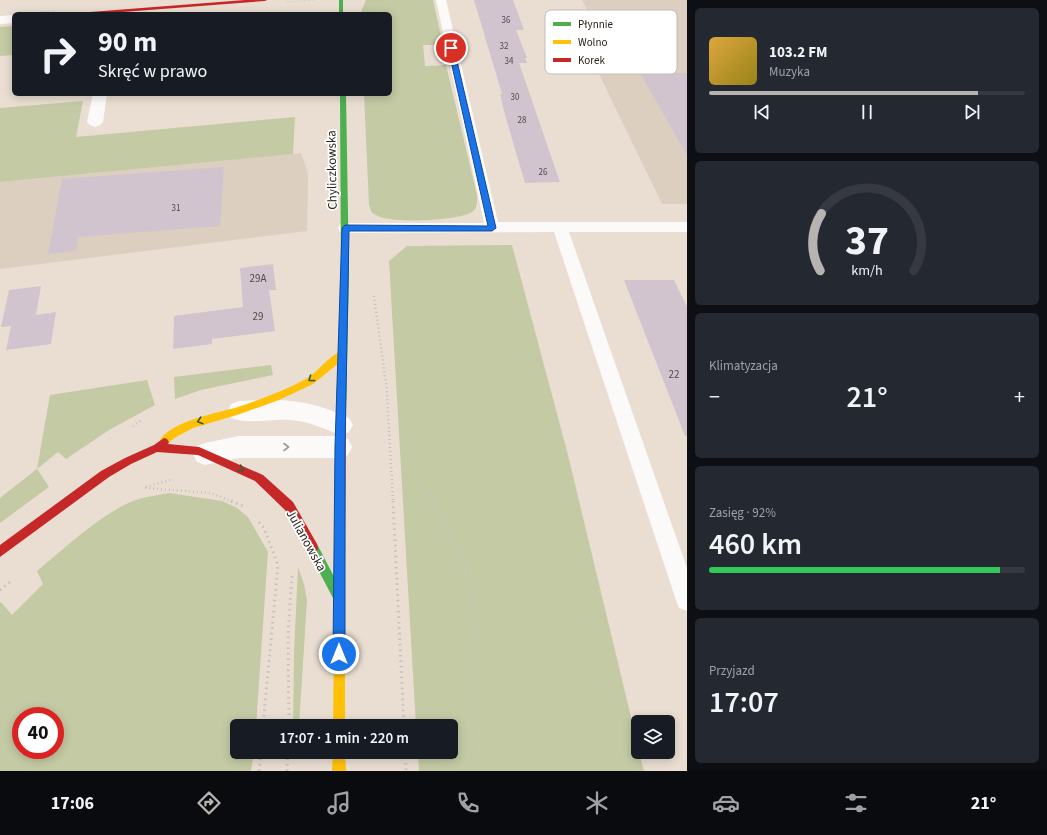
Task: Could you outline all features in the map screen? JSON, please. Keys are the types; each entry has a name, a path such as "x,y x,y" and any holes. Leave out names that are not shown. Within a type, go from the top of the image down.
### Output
{"street":[{"path":"127,12 265,0"},
{"path":"341,0 342,12"},
{"path":"0,20 12,19"},
{"path":"96,122 100,96"},
{"name":"Chyliczkowska","path":"339,719 340,436 345,228 343,96"},
{"name":"Julianowska","path":"0,552 105,474 128,461 157,448 174,434 191,424 237,411 276,397 310,381 342,355"},
{"name":"Julianowska","path":"205,454 239,448 340,436 326,417 300,410 237,411"},
{"name":"Julianowska","path":"157,448 199,451 259,478 289,506 310,541 339,599"},
{"path":"339,759 339,771"}],"lane":[{"path":"441,0 492,228"},
{"path":"345,228 560,228 687,226"},
{"path":"560,228 687,600"}],"path":[{"path":"374,294 387,391 404,719"},
{"path":"127,429 146,418"},
{"path":"411,475 427,490 466,562 475,610 474,771"},
{"path":"174,479 143,488 157,490 177,489 213,493 246,507"},
{"path":"255,518 264,528 278,565 264,719"},
{"path":"288,719 288,635 293,568"},
{"path":"259,771 260,759"},
{"path":"287,771 288,759"},
{"path":"405,759 406,771"}],"shaded area":[{"path":"582,0 687,0 687,204 662,204 599,74 677,74 677,10 587,10"},
{"path":"301,153 308,173 307,231 0,269 0,182"}],"green space":[{"path":"366,0 433,0 443,45 423,45 425,66 446,65 477,195 476,206 472,212 454,217 427,220 388,219 372,213 369,205 364,96 392,96 392,12 361,12"},
{"path":"12,26 12,55 0,56 0,27"},
{"path":"83,101 76,137 295,117 293,154 0,182 0,108"},
{"path":"512,245 568,455 631,717 631,759 641,759 644,771 419,771 418,759 458,759 458,719 416,719 389,261 407,246"},
{"path":"271,365 273,375 201,390 175,399 174,377"},
{"path":"147,380 155,405 109,430 66,459 58,452 37,469 50,395"},
{"path":"37,469 49,487 0,523 0,498"},
{"path":"169,493 222,501 237,508 248,517 268,552 256,719 230,719 230,759 253,759 251,771 0,771 0,603 1,602 12,615 43,584 37,571 99,520 126,504 143,498"},
{"path":"298,567 304,584 307,600 299,719 293,719 294,652"}],"building":[{"path":"474,0 513,0 524,30 516,30 527,58 525,58 527,63 519,63 560,182 525,183 505,115 500,94 502,94"},
{"path":"687,73 687,155 641,74"},
{"path":"224,167 220,226 78,237 76,251 48,254 62,179"},
{"path":"273,264 276,290 269,290 275,331 212,339 212,344 173,349 174,316 243,307 240,268"},
{"path":"624,280 674,280 687,307 687,436 685,436"},
{"path":"41,286 36,315 56,312 51,344 6,350 11,326 1,327 9,290"}],"traffic: fast":[{"path":"341,0 341,12"},
{"path":"341,411 345,273 343,96"},
{"path":"313,548 338,596"}],"traffic: slow":[{"path":"164,442 173,434 191,424 237,411 276,397 310,381 342,355"},
{"path":"339,719 340,566"},
{"path":"339,759 339,771"}],"traffic: jam":[{"path":"104,12 265,0"},
{"path":"340,566 341,411"},
{"path":"0,552 105,474 128,461 157,448 164,442"},
{"path":"157,448 199,451 259,478 289,506 313,548"}],"route":[{"path":"339,654 340,447 345,228 492,228 451,48"}]}
